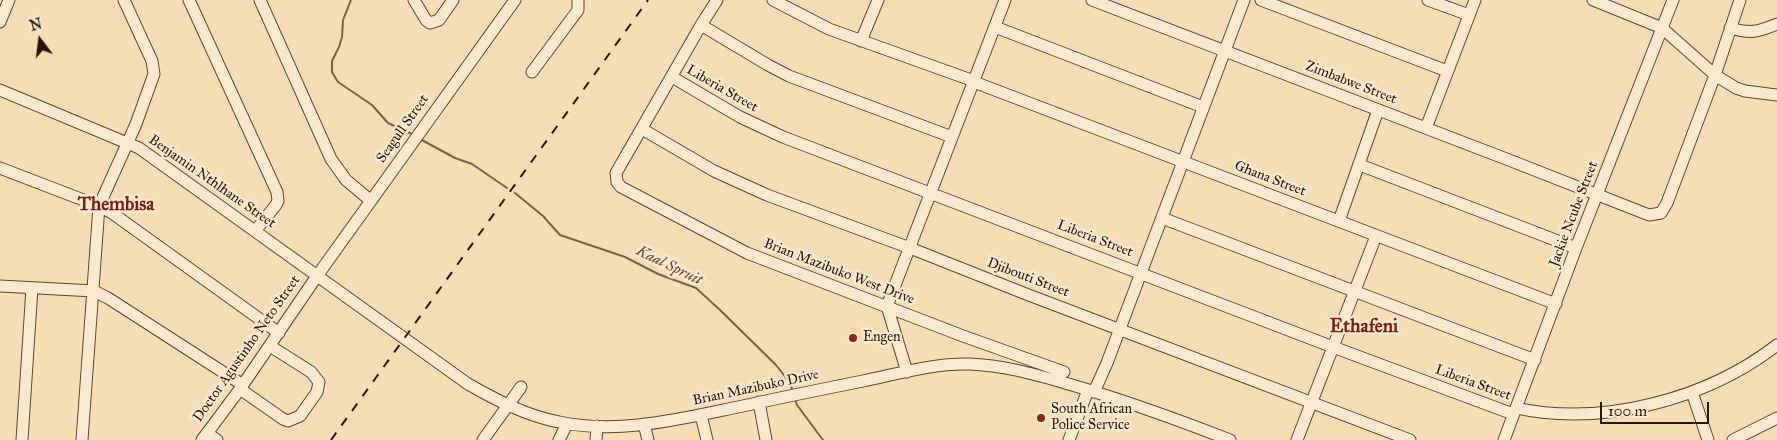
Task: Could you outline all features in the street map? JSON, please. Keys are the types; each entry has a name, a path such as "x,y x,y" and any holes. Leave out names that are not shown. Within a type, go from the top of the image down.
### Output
{"street":[{"path":"0,22 9,0"},
{"path":"82,440 99,206 144,103 153,78 154,69 124,0"},
{"path":"189,0 277,192 278,201 276,205 256,231"},
{"path":"260,0 331,159 346,180 371,201"},
{"path":"414,0 426,20 430,23 439,20 453,0"},
{"name":"Seagull Street","path":"317,276 515,0"},
{"path":"532,72 578,10 578,0"},
{"path":"642,129 717,0"},
{"name":"Ghana Street","path":"773,0 815,22 861,41 974,81 1556,304"},
{"path":"861,41 878,0"},
{"path":"908,372 887,306 1005,0"},
{"name":"Zimbabwe Street","path":"1092,0 1649,215 1660,213 1667,203 1715,75"},
{"path":"1069,440 1120,329 1244,0"},
{"path":"1261,0 1447,71"},
{"path":"1428,0 1469,15"},
{"path":"1426,128 1475,0"},
{"path":"1592,0 1662,28 1715,75 1736,88 1777,95"},
{"name":"Jackie Ncube Street","path":"1504,440 1576,248 1673,0"},
{"path":"1715,75 1740,0"},
{"path":"1730,28 1751,33 1777,24"},
{"path":"701,25 789,76 952,137"},
{"path":"995,27 1203,107"},
{"name":"Liberia Street","path":"672,78 760,127 1333,347 1515,411 1554,413 1609,411 1653,404 1692,392 1732,374 1777,345"},
{"name":"Benjamin Nthlhane Street","path":"0,90 126,142 155,159 317,276"},
{"path":"1339,221 1378,110"},
{"name":"Brian Mazibuko West Drive","path":"642,129 616,173 616,178 621,187 627,191 732,246 776,265 1064,372"},
{"name":"Djibouti Street","path":"642,129 714,171 806,211 910,248 1410,440"},
{"path":"1360,165 1576,248"},
{"path":"0,168 99,206 112,213 279,333"},
{"path":"1162,218 1534,360"},
{"path":"1297,440 1376,236"},
{"name":"Doctor Agustinho Neto Street","path":"204,436 270,346 317,276"},
{"name":"Brian Mazibuko Drive","path":"317,276 468,384 532,414 567,424 596,426 644,424 774,400 908,372 950,365 987,365 1017,370 1091,391 1162,414 1230,440"},
{"path":"0,286 94,291 108,298 241,387 283,419 293,420 300,416 317,392 319,382 311,372 270,346"},
{"path":"22,440 32,288"},
{"path":"483,440 521,387"},
{"path":"1692,392 1708,440"},
{"path":"759,402 766,440"},
{"path":"702,414 707,440"},
{"path":"1733,440 1777,418"},
{"path":"559,440 567,424"},
{"path":"644,424 648,440"},
{"path":"596,426 596,440"},
{"path":"204,436 217,440"}],"waterway":[{"name":"Kaal Spruit","path":"351,0 343,20 342,37 339,47 332,61 332,72 338,82 372,105 388,123 414,135"},
{"name":"Kaal Spruit","path":"420,139 455,158 472,164 507,188"},
{"name":"Kaal Spruit","path":"515,193 543,216 560,235 625,257 658,274 696,288 776,365 790,383 793,392"},
{"name":"Kaal Spruit","path":"795,399 797,405 823,440"}],"railway":[{"path":"331,440 648,0"}],"place":[{"name":"Engen","path":"853,338"},
{"name":"South African Police Service","path":"1041,418"}],"district":[{"name":"Thembisa","path":"116,205"},
{"name":"Ethafeni","path":"1364,327"}]}
